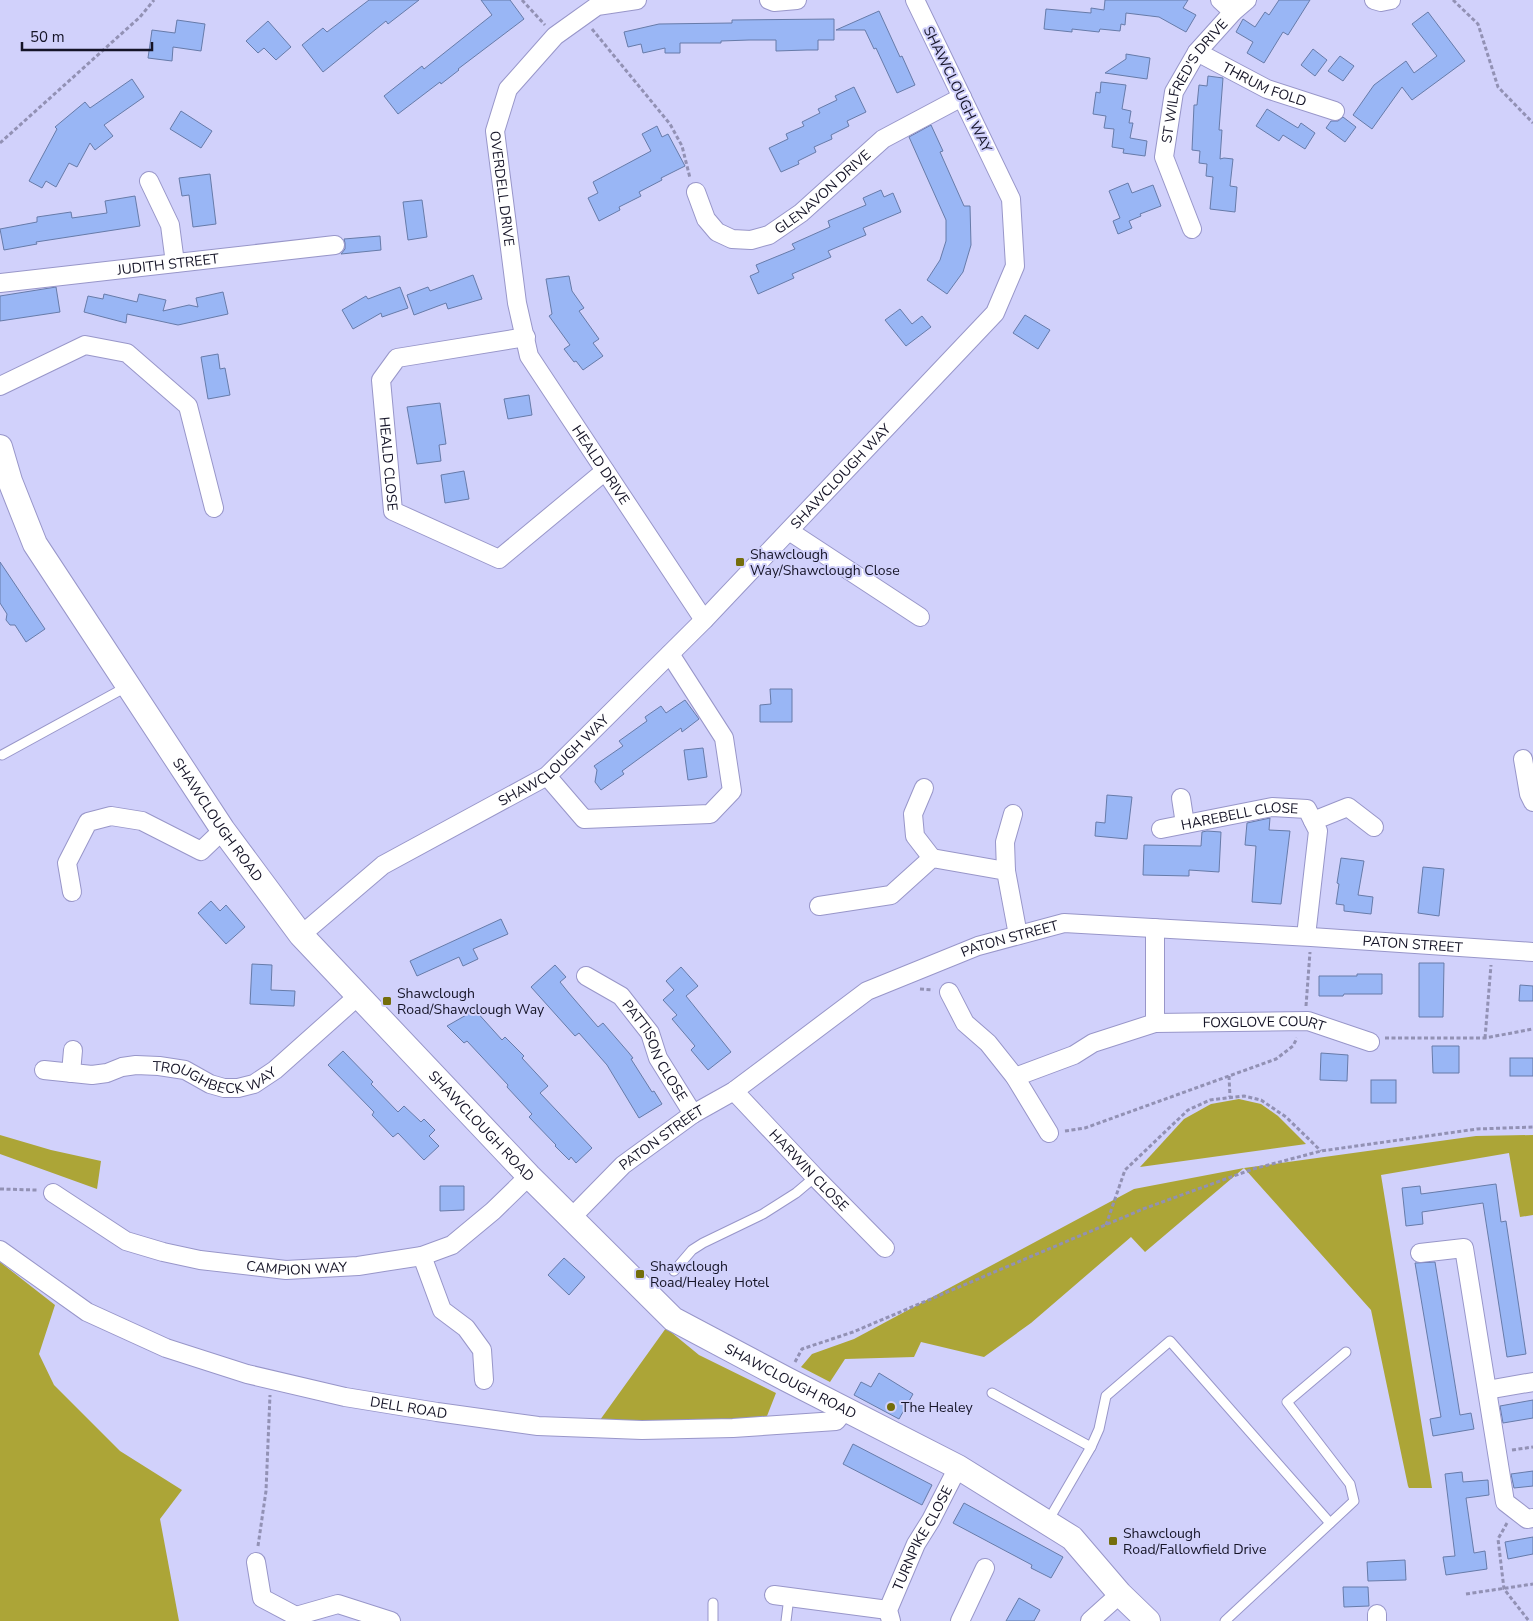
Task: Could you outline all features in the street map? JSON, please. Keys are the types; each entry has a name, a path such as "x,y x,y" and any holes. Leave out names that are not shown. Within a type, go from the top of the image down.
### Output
{"main road":[{"name":"SHAWCLOUGH ROAD","path":"0,447 5,483 35,544 223,830 301,935 529,1176 673,1319 958,1467 1072,1538 1120,1594 1148,1621"}],"street":[{"name":"OVERDELL DRIVE","path":"517,303 495,131 508,89 556,36 582,16 597,6 637,0"},
{"path":"769,0 774,2 797,0"},
{"name":"SHAWCLOUGH WAY","path":"301,935 383,865 547,776 704,620 994,313 1015,266 1011,199 915,0"},
{"path":"1220,0 1233,12"},
{"name":"ST WILFRED'S DRIVE","path":"1192,229 1164,157 1174,92 1197,52 1233,12 1247,0"},
{"path":"1374,0 1381,2 1391,0"},
{"name":"THRUM FOLD","path":"1197,52 1267,89 1334,111"},
{"name":"GLENAVON DRIVE","path":"696,192 706,220 717,232 732,239 751,240 769,235 801,213 883,139 962,97"},
{"path":"150,181 170,225 175,263"},
{"name":"JUDITH STREET","path":"0,283 334,245"},
{"name":"HEALD DRIVE","path":"517,303 529,356 704,620"},
{"name":"HEALD CLOSE","path":"526,338 397,358 380,380 394,511 499,559 605,471"},
{"path":"0,386 85,345 127,352 188,406 214,508"},
{"path":"789,530 920,617"},
{"path":"547,776 584,819 710,814 732,792 724,738 670,654"},
{"path":"1523,759 1529,794 1533,802"},
{"path":"924,788 913,814 915,836 932,858 1006,871"},
{"path":"1181,798 1185,824"},
{"name":"HAREBELL CLOSE","path":"1161,829 1272,806 1307,809 1318,831 1308,937"},
{"path":"1313,821 1348,806 1374,827"},
{"path":"1013,814 1005,842 1006,871 1018,935"},
{"path":"72,892 67,863 88,822 110,816 142,821 201,852 223,830"},
{"path":"819,906 891,895 932,858"},
{"name":"PATON STREET","path":"572,1217 623,1165 693,1114 734,1091 867,991 978,946 1064,923 1533,952"},
{"path":"1155,928 1156,1022"},
{"name":"PATTISON CLOSE","path":"586,976 621,996 650,1033 658,1058 693,1114"},
{"path":"949,992 964,1023 988,1043 1014,1077 1049,1133"},
{"name":"TROUGHBECK WAY","path":"44,1070 92,1075 136,1065 186,1070 210,1084 224,1088 238,1088 254,1084 274,1070 358,996"},
{"name":"FOXGLOVE COURT","path":"1014,1077 1074,1055 1093,1043 1156,1022 1304,1021 1331,1028 1370,1042"},
{"path":"71,1073 73,1050"},
{"name":"HARWIN CLOSE","path":"734,1091 815,1177 886,1248"},
{"name":"CAMPION WAY","path":"53,1193 126,1241 200,1260 286,1270 358,1266 422,1256 452,1245 493,1211 529,1176"},
{"path":"1420,1253 1464,1248 1505,1502 1527,1519 1533,1518"},
{"name":"DELL ROAD","path":"0,1250 87,1312 166,1348 247,1374 345,1397 436,1412 557,1426 642,1430 733,1428 836,1421 846,1409"},
{"path":"422,1256 442,1310 466,1328 482,1350 484,1380"},
{"path":"1487,1390 1533,1382"},
{"name":"TURNPIKE CLOSE","path":"782,1596 889,1616 916,1544 931,1520 958,1467"},
{"path":"256,1562 262,1598 295,1619 338,1604 391,1621"},
{"path":"960,1621 984,1568"},
{"path":"1090,1621 1120,1594"}],"lane":[{"path":"2,755 128,686"},
{"path":"674,1271 692,1250 763,1214 796,1193 815,1177"},
{"path":"1047,1523 1091,1447 1099,1429 1106,1396 1170,1342 1330,1523"},
{"path":"1226,1621 1354,1501 1350,1484 1287,1402 1346,1352"},
{"path":"992,1393 1091,1447"},
{"path":"782,1596 786,1621"},
{"path":"713,1603 713,1621"}],"path":[{"path":"0,143 140,17 154,0"},
{"path":"522,0 556,36"},
{"path":"1454,0 1478,24 1498,87 1533,123"},
{"path":"582,16 670,124 682,146 689,177 696,192"},
{"path":"1049,1133 1085,1128 1276,1059 1293,1046 1304,1021 1308,937"},
{"path":"1485,1038 1493,950"},
{"path":"1370,1042 1384,1038 1485,1038 1533,1030"},
{"path":"1229,1076 1230,1097"},
{"path":"1105,1226 1125,1170 1188,1110 1210,1100 1244,1096 1261,1100 1286,1117 1321,1151"},
{"path":"786,1379 802,1349 853,1332 1143,1209 1253,1169 1321,1151 1477,1129 1533,1127"},
{"path":"0,1189 53,1193"},
{"path":"256,1562 266,1490 271,1380"},
{"path":"1514,1509 1498,1539 1504,1588 1529,1621"},
{"path":"1466,1594 1533,1584"}],"shaded area":[{"path":"1239,1099 1261,1104 1278,1116 1306,1144 1140,1167 1184,1119 1211,1104"},
{"path":"0,1135 51,1150 101,1161 97,1189 0,1154"},
{"path":"1533,1135 1533,1215 1520,1217 1509,1153 1381,1175 1432,1488 1409,1488 1408,1486 1371,1310 1244,1168 1476,1136"},
{"path":"1244,1168 1145,1252 1131,1237 1031,1323 984,1357 921,1342 914,1357 845,1359 830,1382 801,1367 812,1354 854,1339 1134,1189"},
{"path":"0,1262 55,1305 39,1354 54,1385 120,1451 182,1490 160,1519 179,1621 0,1621"},
{"path":"666,1328 699,1355 776,1393 767,1416 691,1423 600,1420"}],"building":[{"path":"369,0 419,0 388,24 386,21 323,72 302,45 323,28 327,32"},
{"path":"481,0 510,0 524,19 441,84 440,82 398,114 384,96 422,66 424,69 492,15"},
{"path":"1105,0 1188,0 1183,8 1196,15 1186,32 1159,17 1126,13 1125,25 1121,24 1120,31 1100,29 1099,32 1072,29 1072,32 1044,29 1046,9 1091,13 1091,8 1104,10"},
{"path":"1279,0 1310,0 1288,35 1283,32 1264,63 1247,53 1253,42 1236,32 1243,19 1255,27 1265,12 1269,15"},
{"path":"879,11 915,85 897,93 876,48 874,49 865,30 836,30"},
{"path":"1428,12 1465,61 1412,100 1402,87 1372,129 1353,115 1374,85 1406,61 1414,73 1437,56 1412,24"},
{"path":"834,19 834,40 818,40 818,50 776,51 776,40 749,40 721,41 721,43 680,43 680,53 665,53 665,48 643,53 641,44 628,47 624,32 659,24 732,23 732,20"},
{"path":"177,20 205,24 201,51 173,47 172,61 148,58 152,30 175,33"},
{"path":"268,21 291,47 276,60 264,48 258,53 246,41"},
{"path":"1313,49 1327,60 1315,76 1301,65"},
{"path":"1126,54 1150,58 1147,79 1105,73 1126,59"},
{"path":"1340,56 1354,66 1343,81 1328,71"},
{"path":"1208,76 1223,78 1219,130 1222,130 1220,159 1233,159 1230,186 1237,187 1235,212 1210,209 1213,177 1206,176 1207,164 1199,163 1200,151 1192,150 1194,105 1197,105 1199,85 1207,86"},
{"path":"132,79 144,97 104,125 113,136 95,150 90,143 77,167 69,163 56,187 46,181 42,188 29,181 57,129 55,127 85,102 90,108"},
{"path":"1101,82 1126,85 1122,109 1131,111 1129,123 1133,123 1130,138 1147,141 1145,156 1123,153 1124,149 1112,147 1114,129 1104,128 1106,116 1093,114 1096,92 1100,93"},
{"path":"854,87 866,112 847,121 849,126 831,135 832,139 814,147 816,152 798,161 799,164 781,172 769,148 788,139 786,134 804,126 802,122 820,113 818,109 837,100 835,96"},
{"path":"1267,109 1298,128 1301,123 1315,133 1305,149 1283,135 1279,141 1256,126"},
{"path":"181,111 212,131 201,148 170,129"},
{"path":"1343,117 1356,127 1345,142 1326,128 1331,121 1338,121"},
{"path":"931,125 943,151 940,152 964,206 970,206 971,245 963,272 947,294 927,280 940,260 946,241 946,220 909,137"},
{"path":"657,126 662,137 668,134 685,166 639,192 641,196 619,207 620,210 599,221 588,198 598,193 593,182 651,151 642,134"},
{"path":"210,174 216,224 193,227 189,195 182,196 179,178"},
{"path":"1128,183 1132,193 1153,185 1161,206 1140,214 1141,216 1129,221 1132,228 1118,234 1113,221 1120,218 1109,191"},
{"path":"881,190 884,197 893,193 901,212 863,228 866,235 828,251 831,257 792,274 794,278 758,294 750,276 759,272 756,265 795,249 792,244 830,227 828,221 866,205 863,198"},
{"path":"135,196 140,226 36,242 37,244 4,250 0,229 37,222 37,217 71,212 72,218 107,213 105,201"},
{"path":"422,200 427,237 408,240 403,202"},
{"path":"380,236 381,250 341,254 345,249 344,239"},
{"path":"473,275 482,299 448,309 446,303 414,315 407,295 428,287 430,291"},
{"path":"569,276 572,291 584,308 579,311 599,339 593,343 603,356 583,370 564,349 570,345 549,316 552,314 546,279"},
{"path":"56,287 60,312 0,321 0,296"},
{"path":"400,287 408,308 382,317 381,313 353,329 342,310 366,296 368,299"},
{"path":"223,292 228,314 178,325 127,314 126,323 84,312 88,296 103,299 104,294 137,302 139,294 166,300 163,311 189,305 198,307 196,298"},
{"path":"900,309 912,324 922,316 931,327 906,346 885,320"},
{"path":"1025,315 1050,330 1038,349 1013,333"},
{"path":"218,354 220,369 225,368 230,395 208,399 201,357"},
{"path":"529,395 532,415 508,419 504,399"},
{"path":"440,403 446,444 439,445 441,461 417,464 407,407"},
{"path":"464,471 469,499 445,503 441,475"},
{"path":"0,562 45,629 26,642 15,625 10,625 6,620 7,614 0,603"},
{"path":"770,689 792,689 792,722 760,722 760,705 771,704"},
{"path":"685,700 699,719 682,732 681,728 622,771 624,774 601,790 595,782 597,770 594,766 623,746 619,741 647,721 645,717 661,706 666,713"},
{"path":"703,748 707,777 688,780 684,750"},
{"path":"1107,795 1132,797 1127,839 1095,836 1096,822 1105,823"},
{"path":"1270,818 1269,830 1290,831 1281,904 1252,902 1256,846 1245,845 1247,823"},
{"path":"1202,832 1221,832 1219,872 1189,870 1189,876 1143,875 1144,845 1201,846"},
{"path":"1341,858 1364,861 1358,895 1373,897 1371,914 1344,911 1344,905 1336,904"},
{"path":"1423,867 1444,869 1439,916 1418,913"},
{"path":"211,901 220,911 226,905 245,927 226,944 198,913"},
{"path":"501,919 508,934 473,949 478,959 463,966 459,957 417,976 410,961"},
{"path":"1419,963 1444,963 1443,1017 1419,1017"},
{"path":"252,964 272,965 271,990 295,991 294,1006 250,1004"},
{"path":"555,965 566,977 560,982 598,1027 603,1023 629,1053 652,1092 654,1091 662,1104 639,1118 607,1065 579,1033 575,1036 531,987"},
{"path":"681,967 698,986 686,996 731,1052 708,1070 691,1050 695,1046 672,1019 677,1015 663,1000 674,990 666,981"},
{"path":"1357,974 1382,974 1382,994 1319,996 1319,976 1357,976"},
{"path":"1520,985 1533,986 1533,1001 1519,1001"},
{"path":"475,1010 502,1040 505,1037 524,1056 522,1058 548,1086 540,1093 592,1148 576,1163 571,1157 569,1160 529,1117 532,1114 467,1041 464,1043 447,1026"},
{"path":"1432,1046 1459,1046 1459,1073 1433,1073"},
{"path":"343,1051 373,1082 371,1084 398,1112 404,1106 421,1122 424,1119 435,1130 429,1136 439,1146 424,1160 398,1133 393,1137 372,1115 374,1112 328,1065"},
{"path":"1321,1053 1348,1055 1347,1081 1320,1080"},
{"path":"1510,1058 1533,1058 1533,1076 1510,1076"},
{"path":"1371,1080 1396,1080 1396,1103 1371,1103"},
{"path":"1496,1184 1501,1222 1506,1221 1526,1354 1507,1357 1483,1203 1422,1212 1423,1224 1406,1226 1402,1188 1420,1186 1421,1194"},
{"path":"440,1186 464,1186 464,1210 440,1211"},
{"path":"564,1258 585,1277 569,1295 548,1275"},
{"path":"1435,1262 1460,1415 1471,1413 1474,1429 1433,1436 1430,1419 1441,1417 1415,1263"},
{"name":"The Healey","path":"879,1373 913,1394 899,1419 854,1395 861,1382 871,1387"},
{"path":"1533,1400 1533,1418 1503,1423 1500,1406"},
{"path":"853,1444 932,1485 922,1505 843,1464"},
{"path":"1533,1471 1533,1486 1514,1488 1511,1474"},
{"path":"1462,1472 1463,1482 1488,1480 1489,1495 1466,1498 1474,1553 1485,1551 1487,1569 1446,1575 1443,1557 1455,1556 1445,1474"},
{"path":"964,1503 1063,1557 1051,1578 1031,1568 1032,1565 953,1523"},
{"path":"1533,1537 1533,1554 1508,1559 1505,1542"},
{"path":"1405,1560 1406,1580 1368,1581 1367,1562"},
{"path":"1343,1587 1368,1587 1369,1606 1344,1607"},
{"path":"1019,1598 1040,1610 1034,1621 1006,1621"}],"place":[{"name":"Shawclough Way/Shawclough Close","path":"740,562"},
{"name":"Shawclough Road/Shawclough Way","path":"387,1001"},
{"name":"Shawclough Road/Healey Hotel","path":"640,1274"},
{"name":"The Healey","path":"891,1407"},
{"name":"Shawclough Road/Fallowfield Drive","path":"1113,1541"}]}
